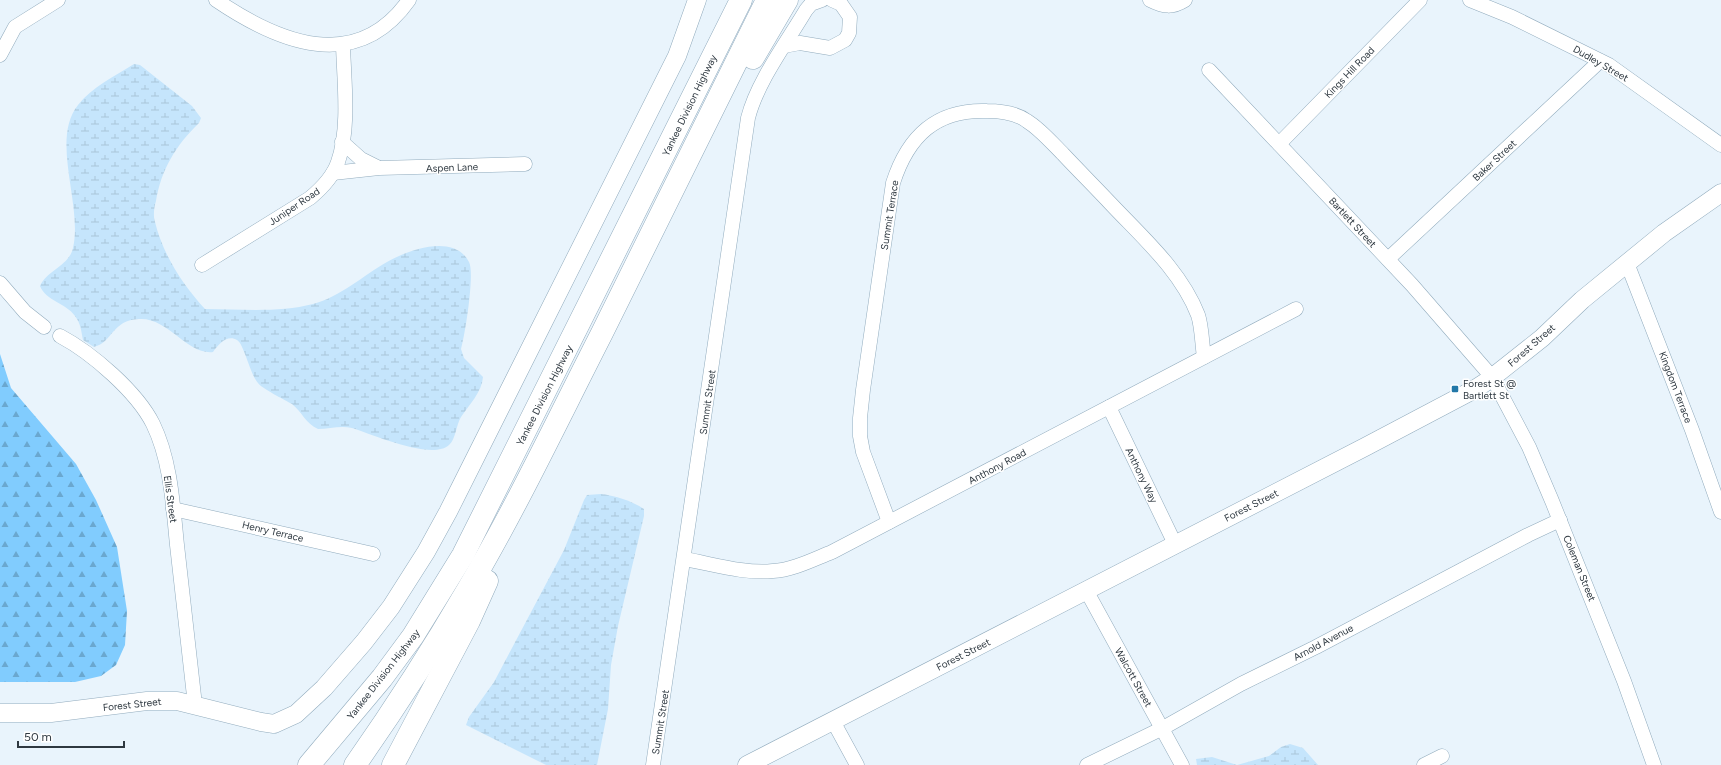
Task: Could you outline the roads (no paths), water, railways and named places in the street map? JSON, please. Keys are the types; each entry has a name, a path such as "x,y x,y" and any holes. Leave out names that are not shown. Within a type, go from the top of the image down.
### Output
{"highway":[{"name":"Yankee Division Highway","path":"309,765 382,678 413,636 463,555 741,0"},
{"path":"355,765 396,706 470,587 556,424 658,221 766,0"},
{"path":"658,221 787,0"},
{"path":"393,765 469,621 556,424"}],"street":[{"path":"0,30 16,27 58,0"},
{"path":"216,0 257,24 289,37 318,44 343,45 362,40 379,30 392,20 408,0"},
{"name":"Forest Street","path":"0,713 51,713 147,701 177,701 195,704 261,722 274,724 286,720 304,708 364,642 391,607 426,552 677,56 697,0"},
{"name":"Summit Street","path":"653,765 750,108 761,85 806,10 811,4 822,0"},
{"path":"784,46 794,43 806,43 822,48 830,48 845,40 849,33 850,17 841,4 832,0"},
{"path":"1150,0 1162,6 1171,7 1185,0"},
{"name":"Kings Hill Road","path":"1279,144 1420,0"},
{"name":"Dudley Street","path":"1470,0 1512,17 1600,61 1647,91 1721,145"},
{"path":"0,55 16,27"},
{"name":"Juniper Road","path":"202,265 310,198 322,188 333,173 338,162 344,127 343,45"},
{"name":"Baker Street","path":"1388,259 1600,61"},
{"name":"Bartlett Street","path":"1209,70 1388,259 1492,378"},
{"name":"Summit Terrace","path":"889,522 863,452 860,436 863,390 893,183 898,167 906,150 916,137 928,126 960,112 976,110 1008,112 1027,120 1052,143 1165,261 1187,294 1198,316 1204,357"},
{"name":"Aspen Lane","path":"342,142 361,159 378,168"},
{"name":"Aspen Lane","path":"333,173 378,168 525,164"},
{"name":"Forest Street","path":"747,765 1372,444 1475,389 1492,378 1542,338 1582,300 1664,233 1721,193"},
{"name":"Kingdom Terrace","path":"1626,264 1692,430 1721,512"},
{"path":"0,283 9,296 25,312 44,327"},
{"name":"Anthony Road","path":"684,559 737,569 774,572 832,552 1296,309"},
{"name":"Ellis Street","path":"60,336 80,348 108,370 144,408 154,424 166,462 173,509 195,704"},
{"name":"Coleman Street","path":"1492,378 1529,447 1560,520 1624,681 1654,765"},
{"name":"Anthony Way","path":"1109,407 1176,544"},
{"name":"Henry Terrace","path":"173,509 373,554"},
{"name":"Arnold Avenue","path":"1087,765 1163,728 1241,684 1316,647 1528,534 1560,520"},
{"name":"Walcott Street","path":"1086,590 1182,765"},
{"path":"833,720 857,765"},
{"path":"1424,765 1442,756"}],"place":[{"name":"Forest St @ Bartlett St","path":"1455,389"}]}
